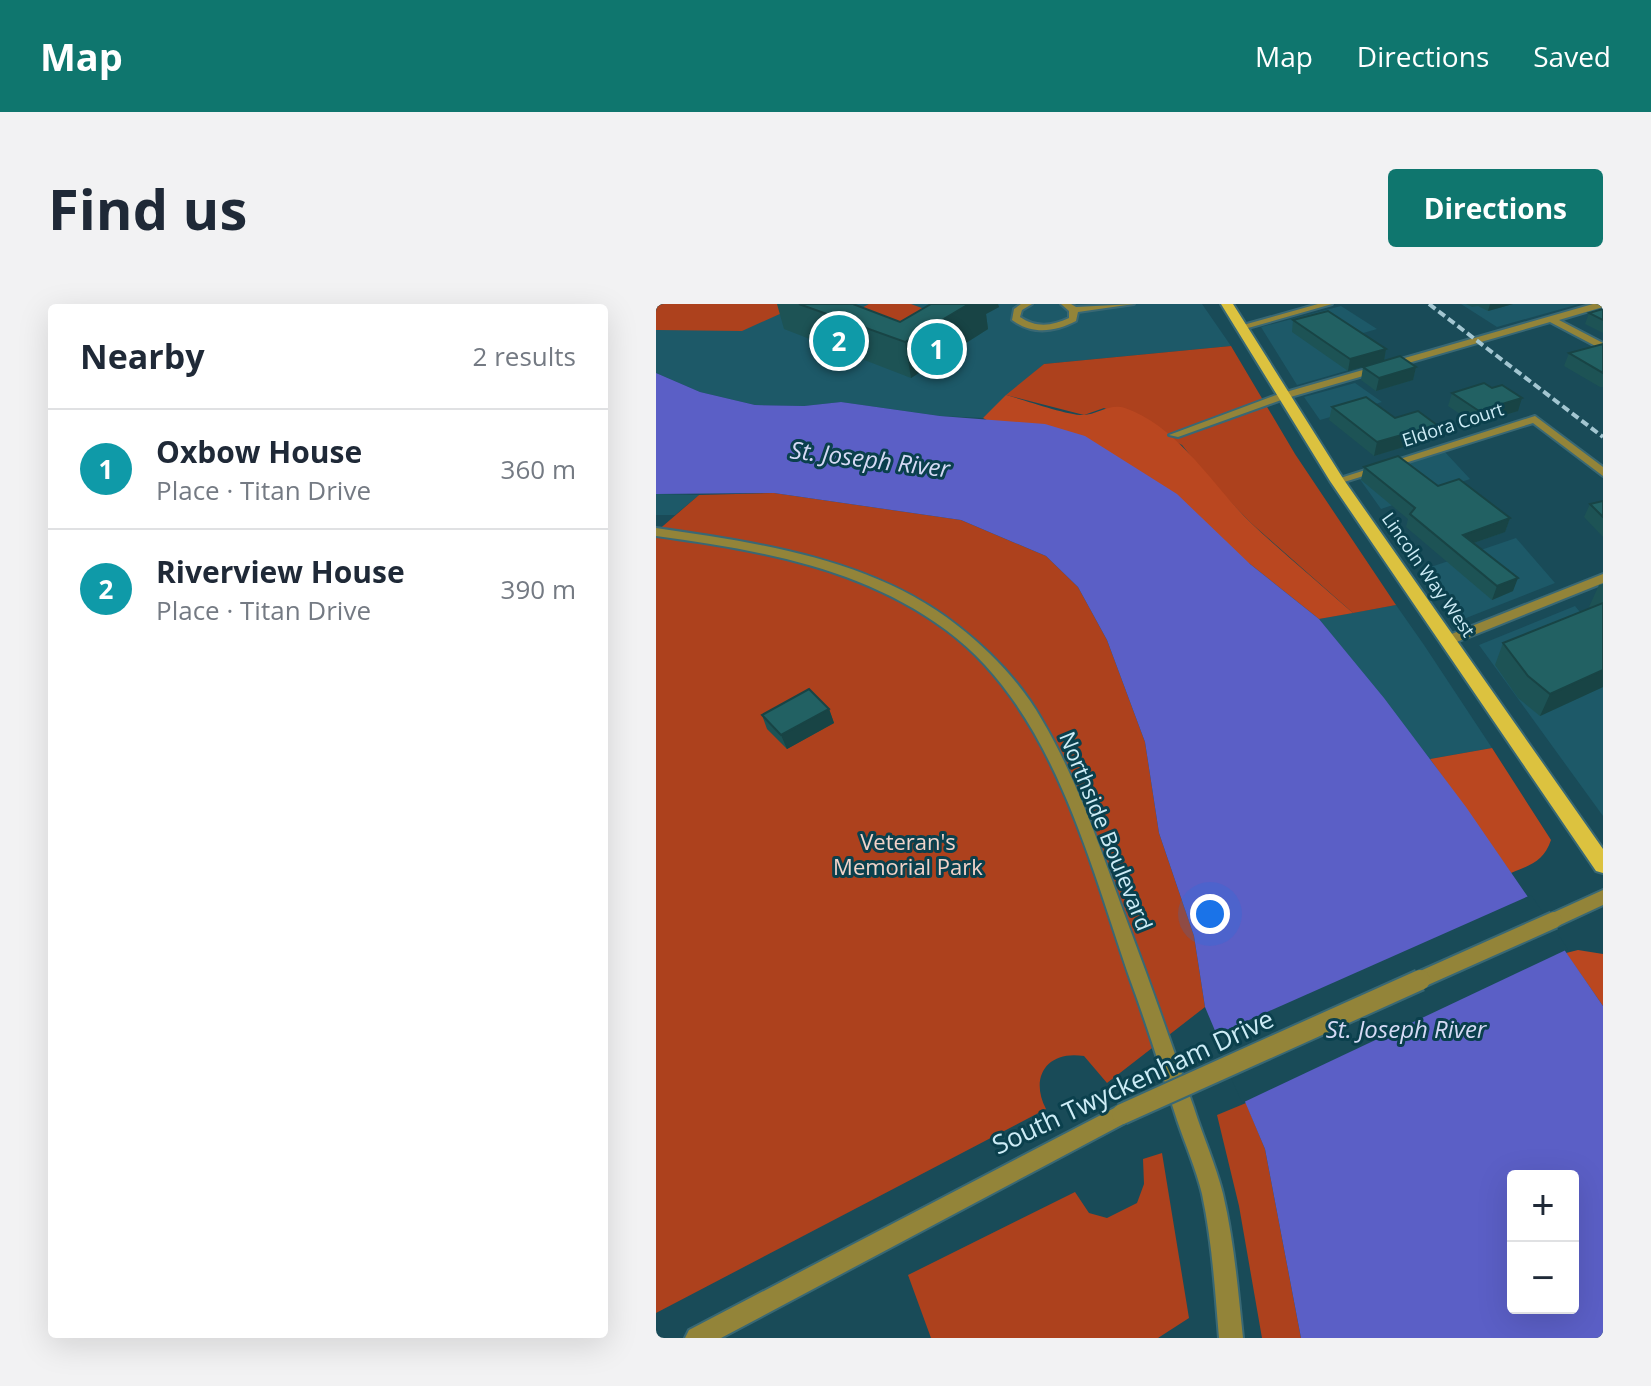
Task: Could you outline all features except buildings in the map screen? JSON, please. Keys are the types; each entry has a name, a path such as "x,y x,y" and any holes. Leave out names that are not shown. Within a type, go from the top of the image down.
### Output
{"main road":[{"name":"Lincoln Way West","path":"1227,304 1337,481 1603,865"}],"street":[{"path":"1028,304 1018,309 1015,318 1027,326 1038,328 1066,324 1073,319 1074,310"},
{"path":"1065,304 1074,310 1130,304"},
{"path":"1094,307 1105,304"},
{"path":"1241,327 1328,304"},
{"path":"1174,435 1283,396 1603,304"},
{"path":"1551,319 1603,347"},
{"name":"Eldora Court","path":"1337,481 1535,419 1603,473"},
{"name":"Northside Boulevard","path":"656,532 781,551 880,584 936,616 969,641 1026,704 1056,755 1068,783 1191,1125 1212,1193 1225,1271 1231,1338"},
{"path":"1449,640 1603,578"},
{"name":"South Twyckenham Drive","path":"697,1338 1122,1114 1603,897"}],"shaded area":[{"path":"656,304 1202,304 1231,346 1044,364 983,418 940,416 841,402 804,406 755,405 700,392 656,373"},
{"path":"1461,304 1579,304 1497,327"},
{"path":"1341,306 1377,329 1329,343 1363,366 1297,385 1261,327"},
{"path":"1355,383 1382,402 1320,420 1304,397"},
{"path":"1006,395 1076,414 1119,407 1144,417 1194,458 1251,523 1353,613 1319,619 1250,564 983,418"},
{"path":"1444,451 1470,479 1381,509 1359,478"},
{"path":"656,494 699,495 675,515 656,515"},
{"path":"1516,538 1555,583 1461,620 1425,569"},
{"path":"1396,605 1492,748 1430,759 1319,619"},
{"path":"1575,606 1603,640 1603,816 1479,645"},
{"path":"1492,748 1551,840 1541,858 1511,873 1430,759"},
{"path":"1578,950 1603,954 1603,1006 1566,953"}],"green space":[{"path":"656,304 802,304 742,331 656,330"},
{"path":"869,304 911,304 938,314 922,336 852,313"},
{"path":"1231,346 1295,454 1396,605 1353,613 1251,523 1213,484 1182,445 1104,408 1084,415 1006,395 1044,364"},
{"name":"Veteran's Memorial Park","path":"774,493 961,520 1046,556 1078,587 1107,640 1145,742 1159,833 1194,936 1205,1007 1107,1083 1084,1056 1071,1055 1052,1061 1041,1076 1041,1097 1046,1109 656,1313 656,532 699,495"},
{"path":"1246,1103 1265,1149 1301,1338 1262,1338 1239,1206 1217,1115"},
{"path":"1162,1153 1189,1318 1158,1338 931,1338 908,1275 1075,1192 1089,1213 1107,1218 1137,1203 1144,1184 1143,1159"}],"water":[{"name":"St. Joseph River","path":"656,373 700,392 755,405 804,406 841,402 940,416 1045,424 1085,436 1177,494 1250,564 1319,619 1384,698 1466,807 1603,1006 1603,1338 1301,1338 1265,1149 1205,1007 1194,936 1159,833 1145,742 1107,640 1078,587 1046,556 961,520 774,493 656,494"}],"pier":[{"path":"1531,895 1568,949 1242,1103 1213,1036"}],"railway":[{"path":"1429,304 1603,437"}],"place":[{"name":"Riverview House","path":"839,341"},
{"name":"Oxbow House","path":"937,349"}]}
